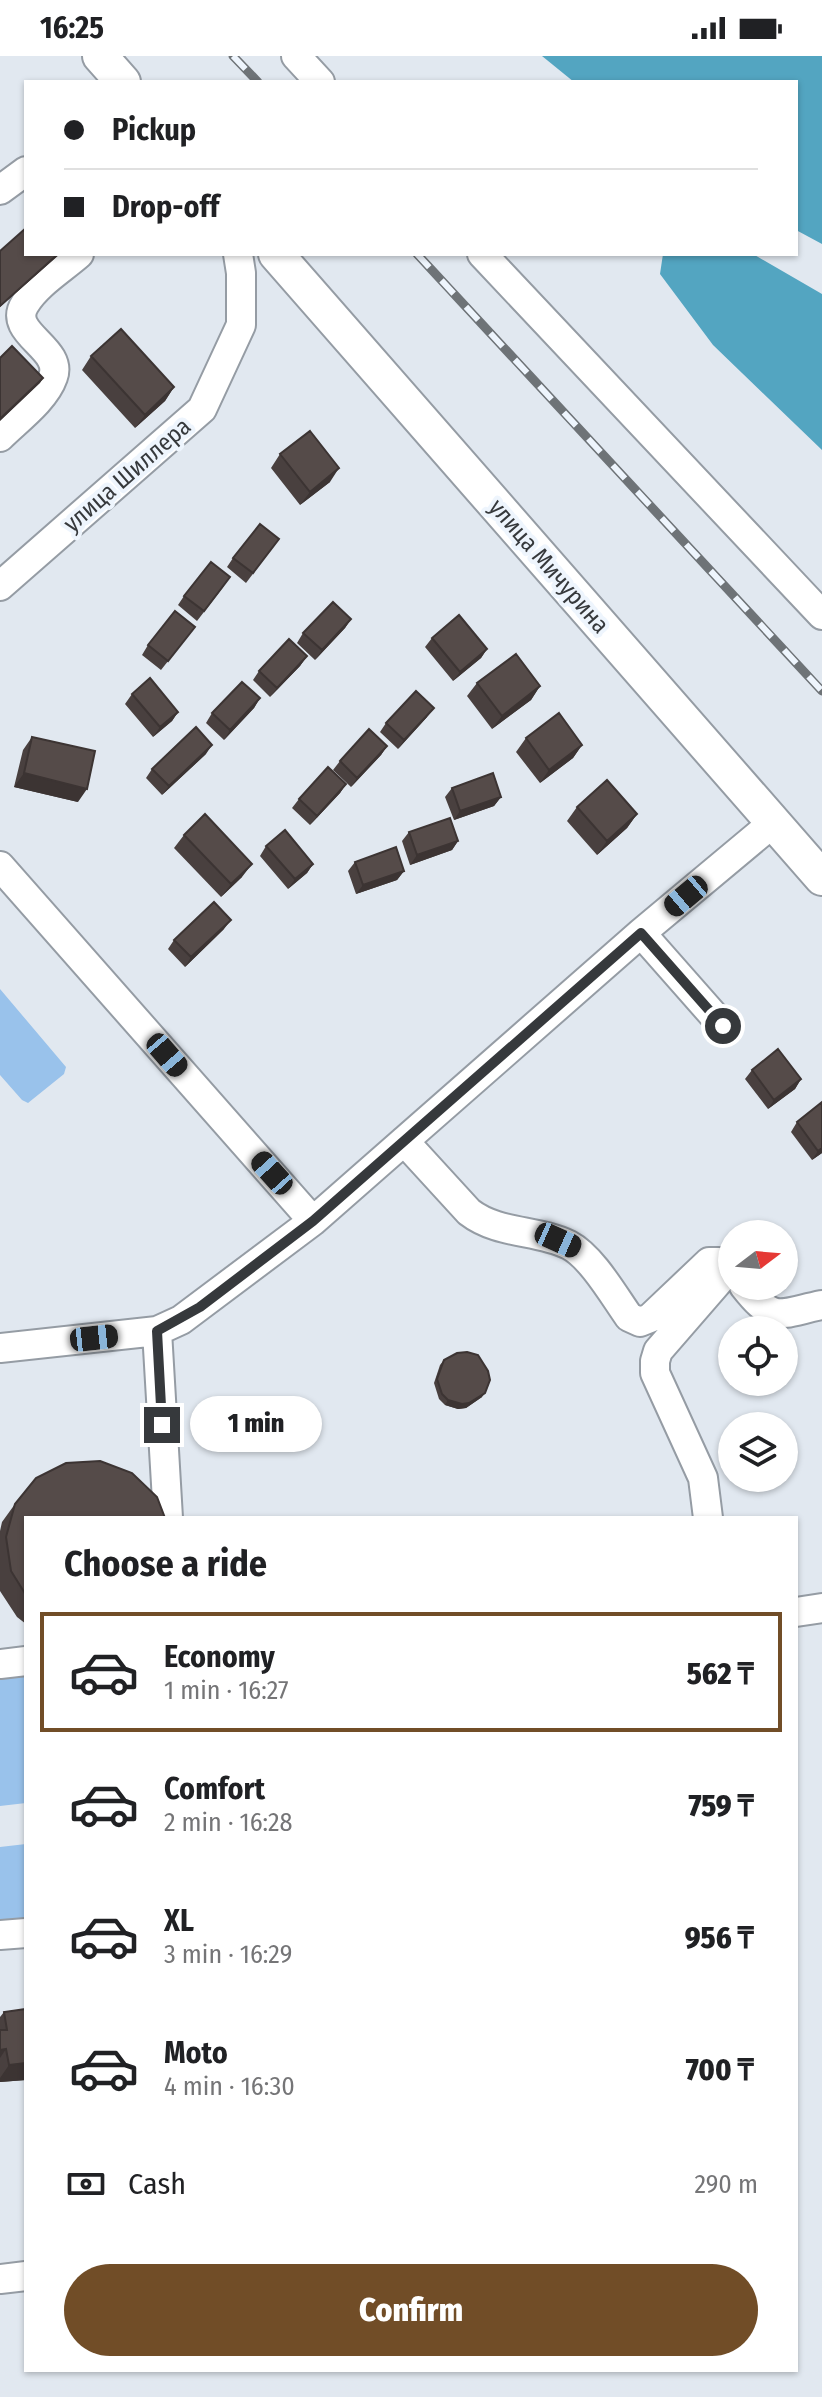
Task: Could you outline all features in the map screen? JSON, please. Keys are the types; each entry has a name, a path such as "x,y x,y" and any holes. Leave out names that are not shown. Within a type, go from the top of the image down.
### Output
{"main road":[{"path":"100,56 121,80"},
{"name":"улица Мичурина","path":"278,256 822,878"}],"street":[{"path":"296,56 318,80"},
{"path":"0,190 24,172"},
{"path":"0,437 45,392 54,376 53,362 21,322 20,313 33,294 77,256"},
{"name":"улица Шиллера","path":"0,586 202,409 241,325 238,256"},
{"path":"484,256 822,615"},
{"path":"0,1348 157,1331 200,1307 313,1221 641,933 774,822"},
{"path":"0,866 313,1221"},
{"path":"641,933 723,1026"},
{"path":"404,1141 469,1212 482,1222 558,1240 573,1247 587,1260 629,1317 640,1322 650,1318 709,1262 718,1262"},
{"path":"708,1516 703,1478 655,1373 655,1361 658,1351 718,1293"},
{"path":"755,1300 770,1313 822,1305"},
{"path":"157,1331 168,1516"},
{"path":"798,1612 822,1608"},
{"path":"0,1664 24,1661"},
{"path":"0,1935 24,1933"},
{"path":"0,2279 24,2276"}],"shaded area":[{"path":"542,56 822,56 822,244 798,231 798,80 572,80"},
{"path":"663,256 756,256 822,294 822,450 713,345 660,274"},
{"path":"0,989 66,1067 64,1074 28,1103 0,1075"},
{"path":"24,1668 24,1803 0,1806 0,1671"},
{"path":"24,1844 24,1923 0,1926 0,1847"}],"building":[{"path":"24,230 24,256 56,256 0,306 0,251"},
{"path":"121,329 174,387 145,415 91,356"},
{"path":"12,346 43,378 0,419 0,358"},
{"path":"310,431 339,468 310,492 280,454"},
{"path":"260,524 279,539 253,573 233,558"},
{"path":"211,562 230,577 204,611 184,596"},
{"path":"333,602 351,619 322,650 303,633"},
{"path":"175,611 195,627 168,661 148,645"},
{"path":"459,615 487,649 460,672 432,638"},
{"path":"289,639 307,656 277,688 259,671"},
{"path":"516,654 540,686 502,716 477,683"},
{"path":"150,678 178,712 160,727 132,694"},
{"path":"242,682 260,698 230,730 212,713"},
{"path":"416,691 434,708 404,740 386,723"},
{"path":"559,713 582,745 549,770 526,738"},
{"path":"196,727 212,745 169,786 152,769"},
{"path":"369,729 387,746 357,778 340,761"},
{"path":"32,737 95,751 87,789 24,773"},
{"path":"328,767 346,784 317,816 299,799"},
{"path":"493,773 501,797 460,811 452,788"},
{"path":"607,780 637,814 607,841 577,807"},
{"path":"205,814 252,864 231,884 184,835"},
{"path":"450,818 458,841 417,855 409,832"},
{"path":"285,830 313,864 295,879 266,846"},
{"path":"396,847 404,871 363,885 355,862"},
{"path":"214,902 231,920 191,957 174,940"},
{"path":"778,1049 801,1079 774,1100 752,1070"},
{"path":"822,1102 822,1148 818,1151 797,1122"},
{"path":"467,1352 478,1355 490,1380 485,1393 462,1404 448,1400 442,1394 437,1379 444,1360"},
{"path":"100,1461 132,1473 157,1497 164,1516 24,1516 24,1592 11,1571 6,1537 15,1504 36,1478 66,1463"},
{"path":"24,2009 24,2063 9,2065 6,2049 0,2050 0,2030 7,2030 4,2012"}],"railway":[{"path":"233,56 256,80"},
{"path":"419,256 822,691"}],"route":[{"path":"162,1425 157,1331 200,1307 313,1221 641,933 723,1026"}]}
